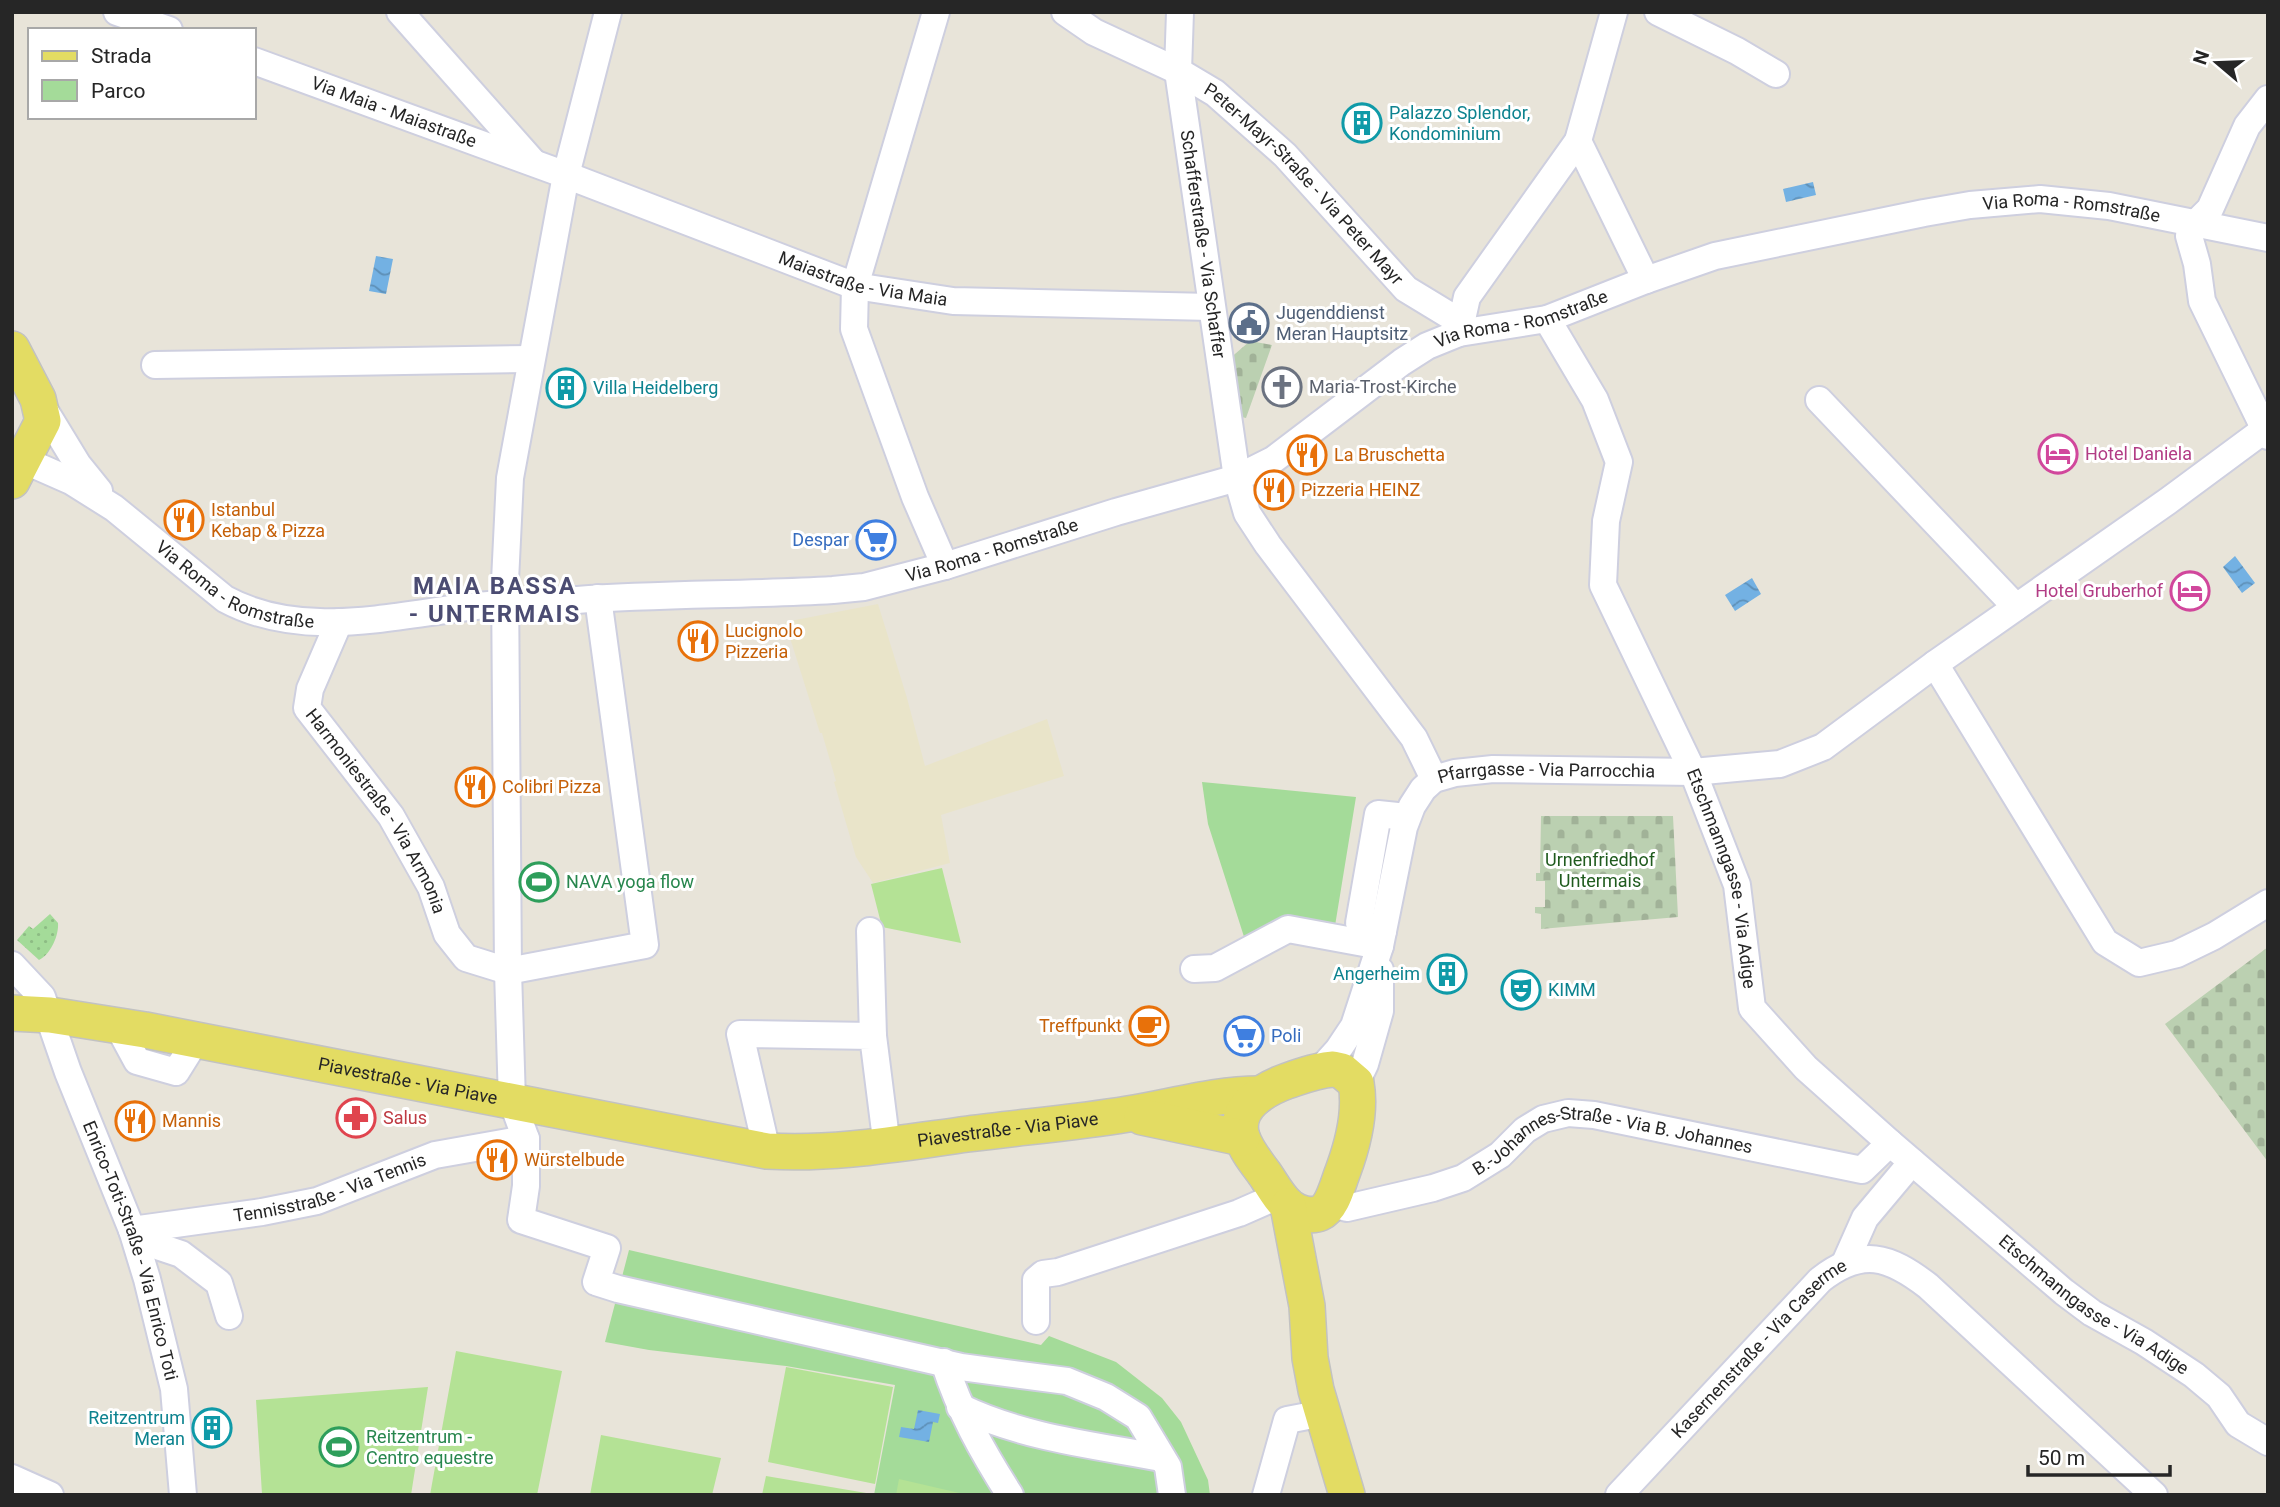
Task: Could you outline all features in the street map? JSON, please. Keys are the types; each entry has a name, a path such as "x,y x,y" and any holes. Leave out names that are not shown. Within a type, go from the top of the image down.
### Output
{"main road":[{"path":"12,349 38,399 43,421 16,465"},
{"name":"Piavestraße - Via Piave","path":"12,1013 50,1016 196,1040 767,1152 806,1154 887,1147 966,1134 1128,1114 1203,1098 1259,1094"},
{"path":"1307,1306 1319,1257 1327,1206 1346,1163 1359,1100 1356,1083 1342,1071 1321,1070 1259,1094 1248,1104 1240,1128 1251,1155 1284,1200 1307,1306 1310,1358 1316,1390 1347,1495"},
{"name":"Piavestraße - Via Piave","path":"1128,1114 1242,1138"},
{"path":"1284,1200 1311,1215 1319,1213 1327,1206"}],"street":[{"path":"117,12 159,22"},
{"path":"400,12 534,164"},
{"path":"608,12 566,175 510,478 505,581 516,604 508,971 512,1101 526,1139 526,1186 521,1220 607,1248 596,1282 618,1289 961,1367 1067,1381 1106,1397 1138,1417 1168,1467 1172,1495"},
{"path":"936,12 855,286 854,329 915,497 945,566"},
{"name":"Peter-Mayr-Straße - Via Peter Mayr","path":"1065,12 1094,32 1178,71 1215,93 1285,155 1406,289 1460,328"},
{"name":"Schafferstraße - Via Schaffer","path":"1180,12 1178,71 1237,478 1247,513 1268,545 1414,738 1434,779"},
{"path":"1460,328 1468,297 1578,141 1614,12"},
{"path":"1658,12 1737,51 1776,74"},
{"name":"Via Maia - Maiastraße","path":"256,62 534,164"},
{"path":"2266,431 2202,301 2197,264 2189,236 2196,223 2210,209 2247,125 2268,99"},
{"path":"1578,141 1646,280"},
{"name":"Maiastraße - Via Maia","path":"534,164 855,286 953,301 1211,307"},
{"name":"Via Roma - Romstraße","path":"16,465 71,481 114,508 216,592 245,610 282,620 339,622 477,606 864,587 945,566 1116,512 1237,478 1273,460 1402,362 1460,328 1547,319 1646,280 1728,253 1970,205 2040,200 2109,206 2268,238"},
{"name":"Etschmanngasse - Via Adige","path":"1547,319 1595,400 1619,462 1606,521 1603,585 1693,772 1737,885 1752,1008 1806,1068 2064,1292 2092,1313 2144,1342 2194,1375 2219,1396 2238,1424 2268,1442"},
{"path":"155,365 531,359"},
{"path":"38,399 78,465 114,508"},
{"path":"1819,400 2016,607"},
{"name":"Pfarrgasse - Via Parrocchia","path":"1321,1070 1353,1026 1381,938 1407,817 1423,789 1434,779 1455,773 1493,769 1693,772 1780,764 1823,747 1935,664 2266,431"},
{"path":"508,971 645,945 598,598"},
{"name":"Harmoniestraße - Via Armonia","path":"339,622 310,689 307,708 391,816 431,887 447,934 466,958 508,971"},
{"path":"1935,664 2105,942 2139,963 2177,954 2214,936 2268,903"},
{"path":"1194,969 1215,968 1288,929 1381,938"},
{"path":"870,931 873,1037 887,1147"},
{"name":"Pfarrgasse - Via Parrocchia","path":"1356,1083 1365,1064 1380,1011 1381,938"},
{"path":"12,965 42,997 50,1016"},
{"name":"Enrico-Toti-Straße - Via Enrico Toti","path":"50,1016 68,1072 132,1230 147,1279 174,1389 183,1495"},
{"path":"767,1152 740,1034 873,1037"},
{"name":"B.-Johannes-Straße - Via B. Johannes","path":"1327,1206 1348,1208 1433,1188 1463,1178 1500,1154 1525,1130 1543,1119 1569,1113 1594,1115 1862,1170 1890,1143"},
{"name":"Tennisstraße - Via Tennis","path":"132,1230 261,1212 317,1201 435,1155 526,1139"},
{"name":"Kasernenstraße - Via Caserme","path":"1619,1495 1820,1280 1845,1264 1865,1218 1912,1162"},
{"path":"1036,1321 1036,1280 1043,1274 1058,1272 1284,1200"},
{"path":"132,1230 160,1247 181,1254 219,1283 229,1316"},
{"path":"1845,1264 1860,1258 1873,1258 1907,1270 1928,1286 2154,1495"},
{"path":"944,1362 978,1446 1010,1495"},
{"path":"960,1407 990,1421 1034,1434 1162,1458"},
{"path":"1266,1495 1287,1420 1308,1416"},
{"path":"12,1478 50,1495"}],"shaded area":[{"path":"878,604 925,766 1047,719 1064,776 941,815 950,863 873,883 856,857 822,733 785,622"}],"green space":[{"path":"1250,341 1272,345 1246,418 1237,416 1228,360"},
{"path":"1202,782 1356,797 1334,932 1246,943 1208,824"},
{"name":"Urnenfriedhof Untermais","path":"1541,816 1673,816 1678,917 1541,929 1541,914 1535,913 1535,907 1545,907 1545,881 1536,881 1536,873 1540,873"},
{"path":"942,868 961,943 882,927 871,884"},
{"path":"50,914 58,923 57,933 51,949 39,960 17,940 29,926 33,929"},
{"path":"2268,947 2268,1162 2165,1024"},
{"path":"629,1250 1041,1345 1049,1336 1116,1362 1162,1398 1181,1422 1208,1480 1210,1495 874,1495 895,1385 786,1366 649,1350 605,1342"},
{"path":"456,1351 562,1371 537,1495 430,1495"},
{"path":"786,1367 893,1387 875,1484 768,1462"},
{"name":"Reitzentrum - Centro equestre","path":"428,1387 411,1495 262,1494 256,1400"},
{"path":"601,1435 721,1458 712,1495 590,1495"},
{"path":"766,1476 872,1494 762,1495"},
{"path":"899,1479 968,1495 896,1495"}],"water":[{"path":"1813,182 1816,195 1786,202 1783,189"},
{"path":"376,256 393,259 386,294 369,291"},
{"path":"2235,556 2255,583 2242,593 2223,567"},
{"path":"1752,578 1761,594 1735,611 1725,595"},
{"path":"918,1410 940,1414 938,1423 933,1422 929,1442 899,1437 901,1427 914,1429"}],"place":[{"name":"Palazzo Splendor, Kondominium","path":"1362,123"},
{"name":"Jugenddienst Meran Hauptsitz","path":"1249,323"},
{"name":"Maria-Trost-Kirche","path":"1282,387"},
{"name":"Villa Heidelberg","path":"566,388"},
{"name":"Hotel Daniela","path":"2058,454"},
{"name":"La Bruschetta","path":"1307,455"},
{"name":"Pizzeria HEINZ","path":"1274,490"},
{"name":"Istanbul Kebap & Pizza","path":"184,520"},
{"name":"Despar","path":"876,540"},
{"name":"Hotel Gruberhof","path":"2190,591"},
{"name":"Lucignolo Pizzeria","path":"698,641"},
{"name":"Colibri Pizza","path":"475,787"},
{"name":"NAVA yoga flow","path":"539,882"},
{"name":"Angerheim","path":"1447,974"},
{"name":"KIMM","path":"1521,990"},
{"name":"Treffpunkt","path":"1149,1026"},
{"name":"Poli","path":"1244,1036"},
{"name":"Salus","path":"356,1118"},
{"name":"Mannis","path":"135,1121"},
{"name":"Würstelbude","path":"497,1160"},
{"name":"Reitzentrum Meran","path":"212,1428"},
{"name":"Reitzentrum - Centro equestre","path":"339,1447"}],"district":[{"name":"MAIA BASSA - UNTERMAIS","path":"495,600"}]}
